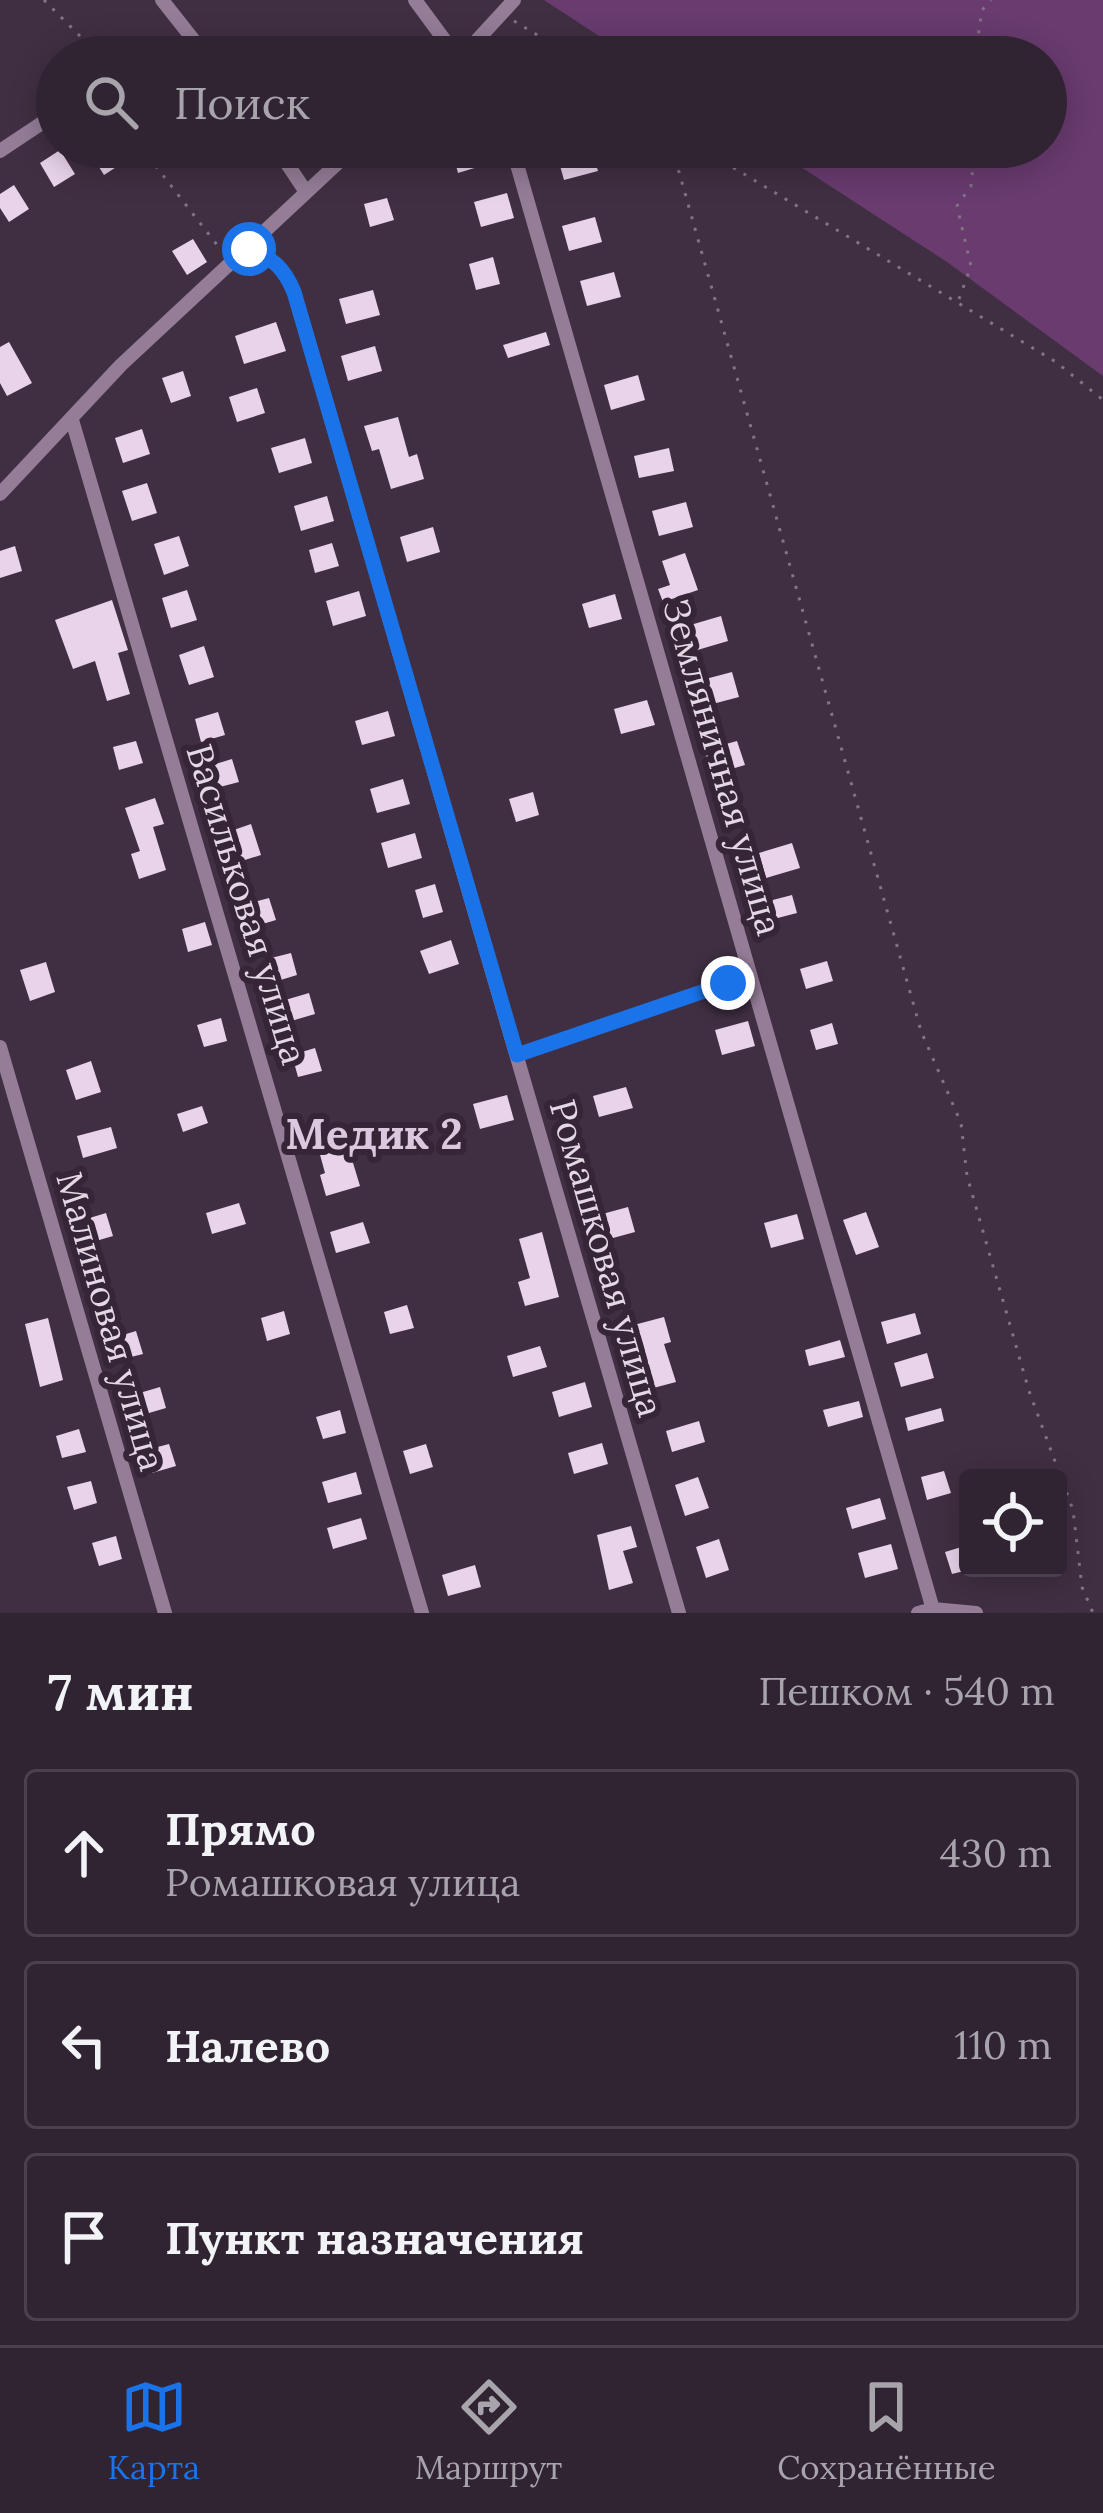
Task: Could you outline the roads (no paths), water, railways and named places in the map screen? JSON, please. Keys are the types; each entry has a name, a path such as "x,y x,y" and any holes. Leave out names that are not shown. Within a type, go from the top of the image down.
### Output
{"street":[{"path":"162,0 191,36"},
{"path":"415,0 446,36"},
{"path":"480,36 514,0"},
{"path":"0,152 36,127"},
{"path":"290,168 306,192"},
{"path":"0,494 121,365 332,168"},
{"name":"Земляничная улица","path":"518,168 752,975 928,1612"},
{"name":"Ромашковая улица","path":"249,249 269,257 285,271 294,292 679,1613"},
{"name":"Васильковая улица","path":"72,420 422,1613"},
{"name":"Малиновая улица","path":"0,1047 165,1613"},
{"path":"928,1612 976,1613"}],"lane":[{"path":"517,1055 752,975"}],"district":[{"name":"Медик 2","path":"374,1134"}]}
